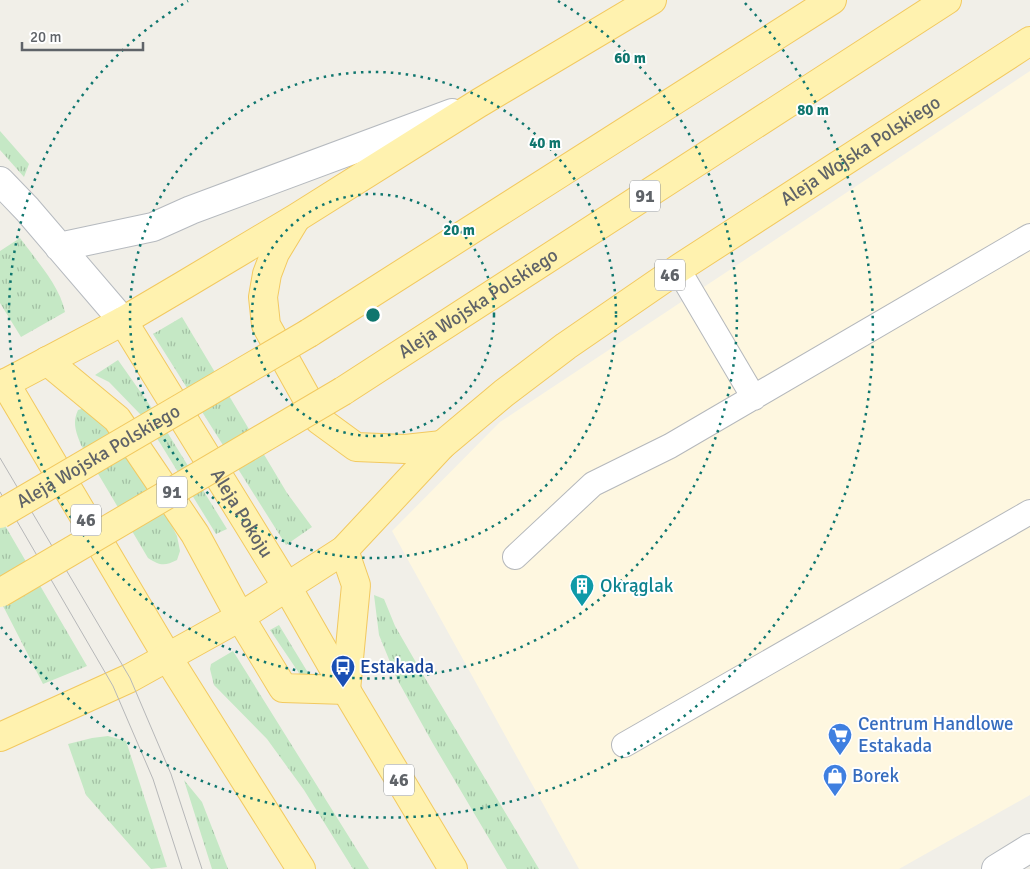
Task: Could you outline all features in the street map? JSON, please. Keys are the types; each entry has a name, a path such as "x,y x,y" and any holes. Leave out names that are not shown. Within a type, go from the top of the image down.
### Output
{"main road":[{"name":"46","path":"301,869 168,658 2,381 47,361 123,321 296,218 479,102 652,0"},
{"name":"Aleja Wojska Polskiego","path":"0,514 308,333 832,0"},
{"name":"Aleja Wojska Polskiego","path":"0,593 343,391 947,0"},
{"name":"Aleja Wojska Polskiego","path":"0,737 130,678 168,658 240,617 344,550 442,445 504,393 566,346 678,269 1030,42"},
{"path":"296,218 275,253 268,274 263,297 265,316 266,324 319,420 356,447 405,450 442,445"},
{"name":"Aleja Pokoju","path":"123,321 287,587 453,869"},
{"path":"47,361 117,419 195,534 240,617 283,688 346,690 356,585 344,550"}],"street":[{"path":"59,247 153,227 191,210 479,102"},
{"name":"Aleja Pokoju","path":"0,181 27,209 123,321"},
{"path":"271,824 284,869"},
{"path":"996,869 1030,848"}],"lane":[{"path":"515,557 593,484 670,446 1030,236"},
{"path":"678,269 754,398"},
{"path":"624,745 1030,512"}],"shaded area":[{"path":"1030,71 1030,795 899,869 579,869 392,531 500,422"}],"green space":[{"path":"0,131 29,164 24,177 0,150"},
{"path":"20,238 53,283 65,312 21,337 0,303 0,251"},
{"path":"182,317 287,493 312,527 286,545 153,334"},
{"path":"118,360 156,414 227,529 216,534 141,415 109,382 95,375"},
{"path":"88,407 99,414 167,516 177,536 180,551 177,560 162,564 148,558 81,445 76,432 75,419 78,410"},
{"path":"0,517 87,666 43,684 0,600"},
{"path":"374,595 384,599 395,626 539,869 507,869 397,679 379,635"},
{"path":"279,625 310,676 303,679 270,630"},
{"path":"233,651 369,869 353,869 304,790 267,739 214,685 210,669 211,664"},
{"path":"108,736 126,741 167,867 151,869 86,795 68,744"},
{"path":"184,780 202,802 228,869 212,869"}],"tram line":[{"path":"0,458 130,678 171,774 202,869"},
{"path":"0,492 113,686 153,779 182,869"}],"place":[{"name":"Okrąglak","path":"582,607"},
{"name":"Estakada","path":"343,688"},
{"name":"Centrum Handlowe Estakada","path":"840,756"},
{"name":"Borek","path":"835,797"}]}
